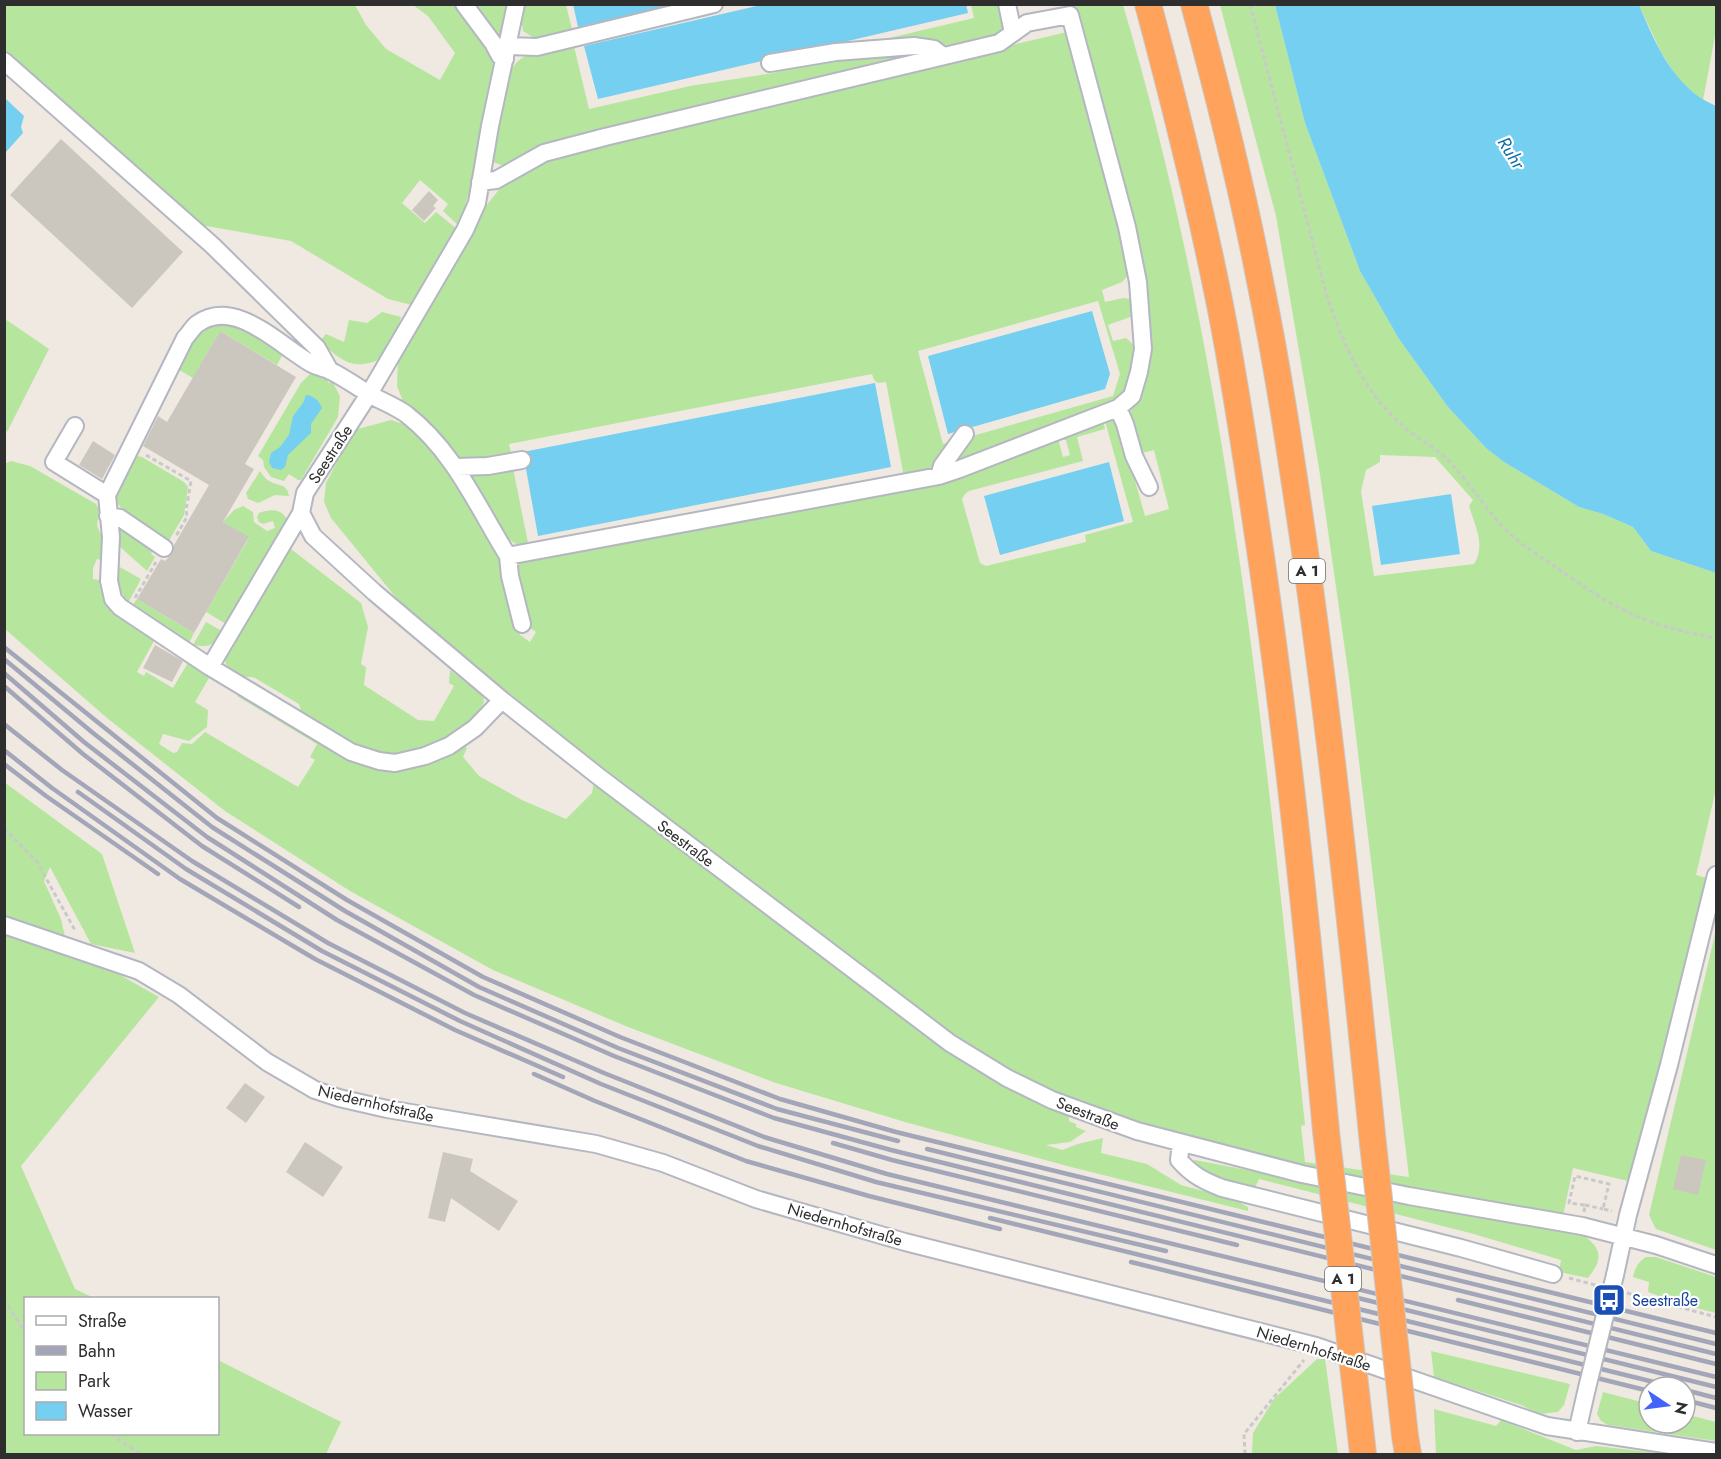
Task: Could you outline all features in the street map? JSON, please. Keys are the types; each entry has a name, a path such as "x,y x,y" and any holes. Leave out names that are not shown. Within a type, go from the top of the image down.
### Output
{"highway":[{"name":"A 1","path":"1148,4 1185,145 1214,275 1246,455 1278,670 1306,920 1326,1131 1363,1455"},
{"name":"A 1","path":"1194,4 1223,110 1261,282 1290,450 1318,642 1406,1445"}],"street":[{"path":"464,4 500,56 506,52 537,47 714,4"},
{"name":"Seestraße","path":"516,4 477,203 465,230 369,394 305,493 301,513 313,536 374,592 502,700 598,776 950,1043 1007,1078 1052,1100 1137,1131 1181,1143 1302,1174 1409,1196 1582,1226 1656,1245 1716,1265"},
{"path":"1007,4 1013,33"},
{"path":"480,182 496,180 544,153 999,43 1027,23 1070,15 1127,228 1138,282 1143,349 1132,396 1118,408 939,476 508,556"},
{"path":"770,63 836,52 914,46 934,49 943,56"},
{"path":"4,61 212,245 316,348 330,371"},
{"path":"502,700 475,728 449,746 405,762 379,761 351,752 210,667 126,612 113,598 109,581 111,537 107,495 185,338 196,324 209,318 227,315 241,319 257,327 313,365 330,371 405,414 434,439 456,467 508,556 510,576 522,624"},
{"path":"1118,408 1134,456 1149,487"},
{"path":"75,426 54,462 107,495"},
{"path":"939,476 942,466 965,434"},
{"path":"456,467 489,466 522,460"},
{"path":"210,667 301,513"},
{"path":"108,516 120,518 164,548"},
{"path":"1576,1432 1617,1283 1623,1237 1716,875"},
{"name":"Niedernhofstraße","path":"4,925 139,971 179,994 267,1062 315,1090 387,1109 596,1144 663,1163 756,1199 905,1242 1316,1346 1547,1426 1716,1452"},
{"path":"1181,1143 1179,1160 1187,1169 1195,1177 1222,1188 1461,1248 1553,1274"}],"path":[{"path":"1250,4 1328,300 1338,327 1369,388 1400,423 1436,448 1451,463 1503,527 1525,546 1593,592 1630,613 1666,626 1716,638"},
{"path":"126,612 164,548 168,550 187,517 191,482 131,447"},
{"path":"4,828 37,862 89,954"},
{"path":"1603,1209 1609,1184 1575,1176 1569,1203 1629,1215"},
{"path":"1582,1226 1585,1206"},
{"path":"1553,1274 1597,1285"},
{"path":"1617,1283 1716,1317"},
{"path":"4,1299 24,1331"},
{"path":"1245,1455 1244,1434 1316,1346"},
{"path":"112,1435 140,1455"}],"green space":[{"path":"4,5 355,5 366,25 386,49 440,80 455,53 428,16 413,5 459,5 495,58 496,70 477,166 459,226 443,211 448,204 420,180 402,203 425,223 436,212 457,229 412,305 388,299 291,241 195,224 5,51"},
{"path":"471,5 511,5 502,44"},
{"path":"522,5 566,5 573,33 539,41 523,31 520,14"},
{"path":"971,5 1004,5 1005,23 1000,33 992,39 968,45 911,43 851,47 974,18"},
{"path":"1073,5 1123,5 1160,142 1191,280 1218,420 1240,560 1275,843 1305,1125 1301,1126 1305,1162 1409,1177 1349,678 1319,468 1276,216 1220,5 1275,5 1305,123 1360,271 1399,339 1448,407 1486,448 1504,462 1579,507 1633,527 1651,551 1716,573 1716,789 1696,875 1710,879 1628,1181 1573,1168 1563,1216 1304,1169 1157,1130 1096,1108 1080,1099 1078,1102 1013,1072 973,1049 919,1011 450,649 402,605 331,518 324,502 326,483 354,430 391,420 420,434 449,467 503,566 520,635 530,642 536,632 527,626 516,582 518,566 523,559 933,481 1057,435 1063,457 1070,455 1066,440 1063,440 1061,433 1104,424 1105,429 1077,437 1083,461 969,491 962,499 980,563 986,566 1086,542 1085,535 1133,522 1105,421 1109,418 1120,428 1145,516 1169,509 1154,450 1138,454 1129,416 1139,389 1130,225","holes":["1380,455 1435,457 1473,500 1469,506 1479,543 1474,564 1374,576 1361,491 1366,470 1380,462"]},
{"path":"1639,5 1716,5 1716,31 1703,100 1680,82 1661,52"},
{"path":"1067,32 1132,271 1122,282 1102,290 1105,302 1123,298 1136,300 1133,316 1108,325 1113,341 1126,338 1137,348 1131,382 1118,402 946,469 969,437 1113,396 1120,374 1098,301 918,351 943,444 956,440 933,473 904,477 886,382 878,383 872,374 509,444 512,456 479,460 454,455 406,409 397,386 398,360 486,206 505,182 558,153"},
{"path":"573,42 589,109 690,86 773,73 846,55 931,54 505,166 495,163 492,157 500,102 509,74 515,64 530,54"},
{"path":"382,312 401,317 392,349 380,359 369,363 353,364 340,358 320,341 326,334 344,342 349,320 367,323"},
{"path":"5,319 49,349 7,432 4,426"},
{"path":"226,322 237,322 284,352 277,365 220,331 193,378 174,367 186,349 201,334 213,325 215,327"},
{"path":"311,373 325,375 329,383 332,381 340,396 338,417 301,480 289,474 284,481 271,477 264,467 263,460 258,456 301,383"},
{"path":"137,456 184,482 188,487 184,515 167,544 132,522 114,499"},
{"path":"11,461 30,466 96,504 99,509 101,516 98,518 97,525 100,533 104,533 102,560 97,559 93,568 93,579 99,580 105,601 118,616 155,639 137,672 144,676 146,672 173,688 189,661 221,679 219,684 209,678 195,702 208,710 207,727 189,741 163,734 159,744 173,753 177,752 182,743 192,744 205,732 298,787 315,760 310,757 317,744 237,696 241,691 365,763 462,743 467,748 463,757 479,776 522,800 566,819 592,793 594,781 927,1036 986,1075 1069,1115 1069,1121 1086,1131 1070,1142 1046,1145 1062,1150 1103,1138 1101,1153 1147,1164 1181,1185 1233,1199 1248,1207 1248,1211 1071,1167 905,1122 776,1083 628,1027 493,970 350,891 225,811 107,718 5,629 4,464"},
{"path":"513,468 529,548 519,546 502,531 470,476"},
{"path":"260,471 269,481 285,487 289,496 275,495 258,503 248,499 246,493"},
{"path":"243,506 253,512 254,522 267,531 275,528 273,521 263,524 259,522 257,517 259,513 279,512 288,521 230,623 226,624 206,612 249,538 223,522 234,510"},
{"path":"118,527 154,547 151,554 155,557 147,571 119,546"},
{"path":"291,549 361,603 368,627 361,664 366,667 364,685 418,720 434,721 454,686 449,683 450,670 483,696 484,702 476,719 447,740 404,756 368,753 303,717 299,704 255,678 232,674 226,664 225,653 287,550"},
{"path":"118,566 141,579 128,603 118,586"},
{"path":"137,599 194,633 189,643 131,607"},
{"path":"206,622 220,630 223,635 210,645 193,645"},
{"path":"4,782 102,854 135,953 91,944 50,867 44,881 61,919 70,958 111,970 159,997 21,1166 75,1289 92,1297 24,1297 24,1435 219,1435 219,1361 341,1422 326,1454 5,1454"},
{"path":"1716,930 1716,1250 1656,1229 1649,1215"},
{"path":"1195,1160 1579,1233 1596,1247 1597,1264 1588,1278 1559,1272 1561,1260 1470,1233 1259,1179 1255,1188 1220,1181 1205,1174 1192,1162"},
{"path":"1646,1257 1656,1257 1716,1277 1716,1313 1648,1292 1649,1282 1633,1277 1637,1266"},
{"path":"1431,1351 1570,1384 1564,1405 1558,1412 1540,1414 1521,1405 1434,1377"},
{"path":"1317,1359 1325,1359 1338,1454 1252,1454 1253,1433 1274,1399"},
{"path":"1603,1392 1637,1401 1637,1429 1608,1425 1601,1421 1597,1414"},
{"path":"1434,1409 1496,1426 1501,1420 1576,1450 1596,1446 1667,1454 1436,1454"},
{"path":"1697,1417 1716,1422 1716,1441 1676,1435 1697,1435"}],"water":[{"path":"573,4 672,4 672,5 578,27"},
{"path":"966,4 968,13 598,99 584,46 761,5"},
{"name":"Ruhr","path":"1275,5 1639,5 1668,64 1689,88 1716,106 1716,573 1651,551 1633,527 1579,507 1504,462 1486,448 1448,407 1399,339 1360,271 1305,123"},
{"path":"5,98 24,116 21,127 23,133 5,153"},
{"path":"1092,311 1110,374 1105,389 948,434 928,356"},
{"path":"875,383 891,467 538,536 523,452"},
{"path":"306,395 316,399 322,408 311,424 311,433 288,455 285,467 281,470 272,468 269,462 271,453 280,447 289,435 293,416"},
{"path":"1109,462 1124,521 1000,555 984,496"},
{"path":"1451,494 1460,554 1381,565 1372,506"}],"building":[{"path":"61,139 183,252 132,308 10,195"},
{"path":"429,191 438,200 433,206 436,208 424,221 412,210"},
{"path":"220,331 296,377 245,464 254,469 223,522 249,537 194,633 137,599 161,559 165,561 173,553 174,545 209,485 143,446 158,416 167,422"},
{"path":"93,441 115,455 102,479 79,465"},
{"path":"155,645 183,661 172,682 143,668"},
{"path":"245,1083 265,1097 246,1123 226,1108"},
{"path":"305,1142 343,1167 323,1197 286,1172"},
{"path":"443,1152 473,1159 470,1171 518,1201 499,1231 451,1198 445,1222 428,1218"},
{"path":"1681,1155 1706,1160 1698,1195 1673,1189"}],"railway":[{"path":"4,647 217,818 347,900 483,977 620,1037 780,1099 896,1132 1716,1333"},
{"path":"4,659 212,827 345,911 479,987 618,1048 777,1109 898,1141"},
{"path":"4,673 84,742 207,837 337,920 474,995 614,1056 774,1118 891,1150 1716,1354"},
{"path":"4,686 83,754 202,846 299,907"},
{"path":"4,724 62,770 192,861 328,943 465,1013 604,1073 764,1137 887,1174 1716,1377"},
{"path":"4,750 52,788 180,879 315,959 455,1030 563,1077"},
{"path":"4,764 158,874"},
{"path":"78,792 186,869 322,951 460,1021 601,1084 758,1146 876,1182 1166,1251"},
{"path":"534,1074 595,1101 746,1161 869,1196 1000,1229"},
{"path":"833,1143 892,1160 1237,1245"},
{"path":"927,1149 1716,1344"},
{"path":"990,1218 1637,1378"},
{"path":"1131,1262 1637,1388"},
{"path":"1358,1298 1716,1387"},
{"path":"1458,1300 1716,1364"},
{"path":"1697,1393 1716,1398"},
{"path":"1697,1403 1716,1408"}],"place":[{"name":"Seestraße","path":"1609,1300"}]}
